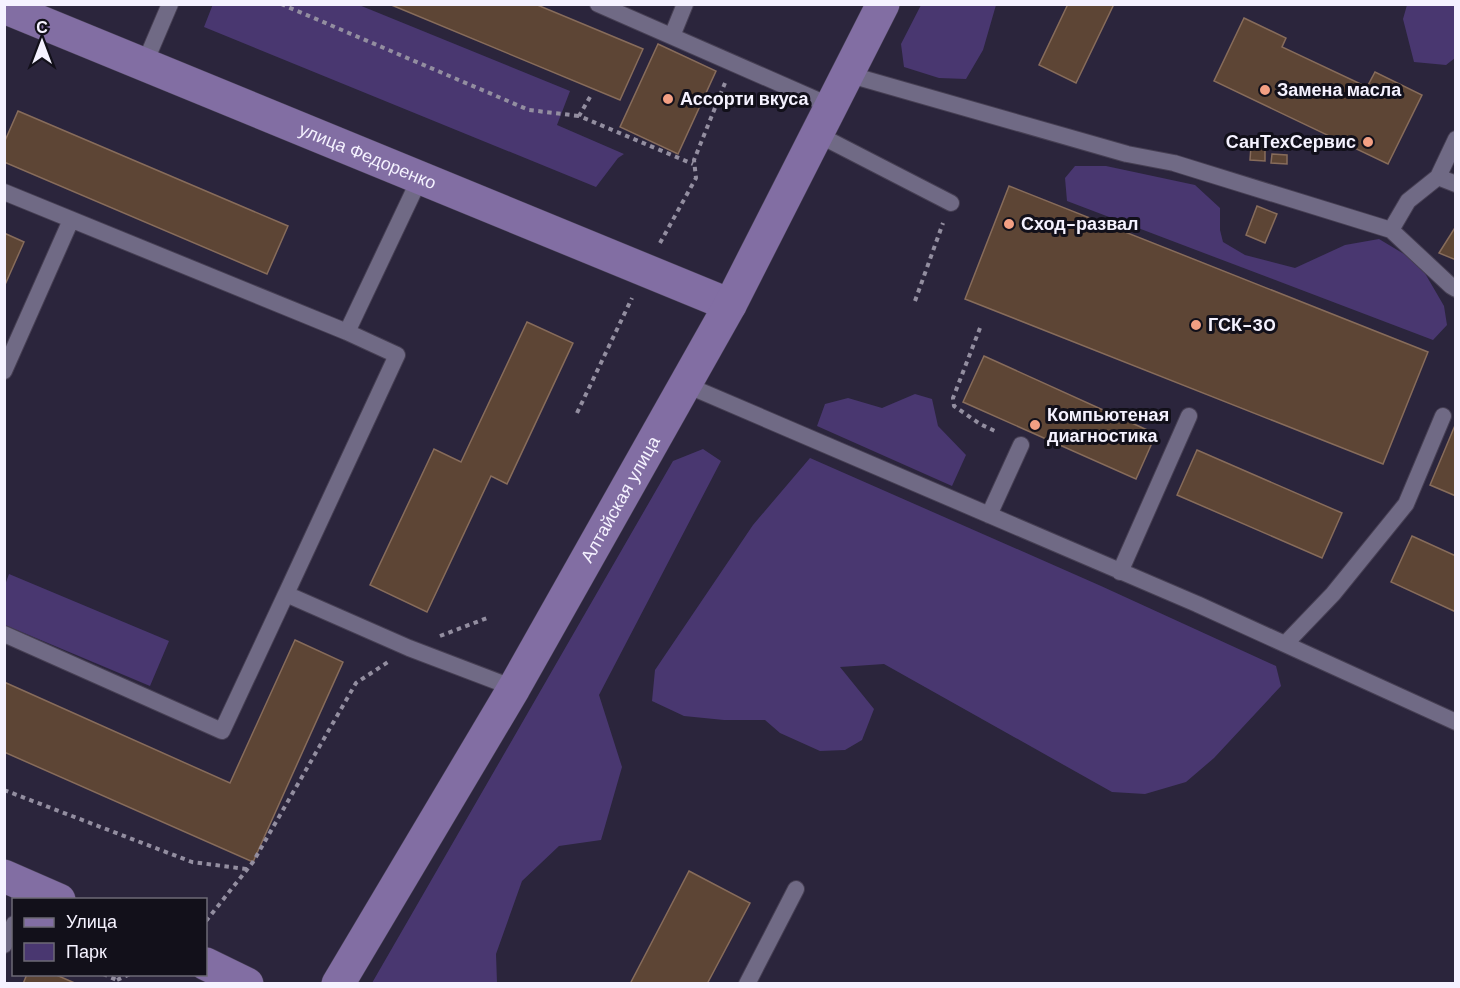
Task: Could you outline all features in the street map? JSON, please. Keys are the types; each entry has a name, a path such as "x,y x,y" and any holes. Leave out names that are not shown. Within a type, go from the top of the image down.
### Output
{"main road":[{"name":"Алтайская улица","path":"338,984 514,688 730,305 883,4"},
{"name":"улица Федоренко","path":"6,12 144,64 730,305"},
{"path":"207,964 248,984"}],"lane":[{"path":"144,64 170,4"},
{"path":"598,4 733,63 951,203"},
{"path":"672,36 685,4"},
{"path":"847,74 1126,154 1174,163 1391,230 1455,289"},
{"path":"1391,230 1408,201 1438,177 1455,139"},
{"path":"1438,177 1455,184"},
{"path":"347,332 420,178"},
{"path":"4,192 347,332 397,355 222,730 4,634"},
{"path":"4,371 71,220"},
{"path":"684,384 1286,643 1455,722"},
{"path":"1120,572 1189,416"},
{"path":"1286,643 1333,594 1406,504 1443,416"},
{"path":"989,515 1021,445"},
{"path":"286,594 409,648 514,688"},
{"path":"747,984 796,889"},
{"path":"4,945 12,928"}],"path":[{"path":"281,4 530,110 579,116 694,164"},
{"path":"577,413 645,270 696,178 693,160 733,63"},
{"path":"579,116 590,97"},
{"path":"915,301 951,203"},
{"path":"980,328 953,398 954,406 980,424 997,432"},
{"path":"207,920 247,869 356,683 409,648 487,618"},
{"path":"4,790 192,862 247,869"}],"green space":[{"path":"213,4 359,5 570,91 557,125 624,154 618,158 596,187 204,27"},
{"path":"921,5 996,5 983,50 966,79 939,78 904,67 901,44"},
{"path":"1407,5 1455,5 1455,58 1446,65 1414,62 1403,19"},
{"path":"1075,166 1106,166 1195,185 1220,208 1220,230 1223,242 1245,255 1295,268 1345,245 1379,239 1419,263 1444,306 1447,325 1433,340 1067,201 1065,178"},
{"path":"915,394 932,399 938,426 966,455 952,486 817,426 825,404 848,398 882,408"},
{"path":"703,449 721,461 599,695 622,767 601,840 559,846 522,881 496,954 497,983 372,983 673,461"},
{"path":"810,458 1276,666 1281,686 1214,758 1186,782 1145,794 1112,792 884,664 840,667 874,709 862,740 845,750 820,751 780,733 765,720 724,720 684,716 652,701 655,670 753,525"},
{"path":"9,574 169,641 150,686 5,625 5,585"}],"building":[{"path":"389,4 535,4 643,49 620,100"},
{"path":"1068,4 1114,4 1076,83 1039,65"},
{"path":"1244,18 1286,38 1282,47 1367,87 1375,72 1422,95 1388,164 1214,81"},
{"name":"Ассорти вкуса","path":"658,44 716,71 678,154 620,127"},
{"path":"18,111 288,226 267,274 4,162 4,143"},
{"path":"1251,146 1265,147 1265,161 1250,160"},
{"path":"1272,154 1287,155 1287,164 1271,163"},
{"name":"ГСК-30","path":"1009,186 1428,352 1383,464 965,299"},
{"path":"1257,206 1277,214 1265,243 1246,235"},
{"path":"1456,226 1456,260 1439,253"},
{"path":"4,233 24,242 4,287"},
{"path":"527,322 573,343 507,484 491,476 427,612 370,585 434,449 461,462"},
{"path":"984,356 1156,434 1136,479 963,402"},
{"path":"1456,423 1456,496 1430,485"},
{"path":"1197,450 1342,513 1322,558 1177,495"},
{"path":"1412,536 1456,556 1456,612 1391,582"},
{"path":"295,640 343,662 253,862 4,752 4,682 230,783"},
{"path":"689,871 750,903 707,984 630,984"},
{"path":"26,976 59,976 77,984 23,984"}],"place":[{"name":"Замена масла","path":"1265,90"},
{"name":"Ассорти вкуса","path":"668,99"},
{"name":"СанТехСервис","path":"1368,142"},
{"name":"Сход-развал","path":"1009,224"},
{"name":"ГСК-30","path":"1196,325"},
{"name":"Компьютеная диагностика","path":"1035,425"}]}
